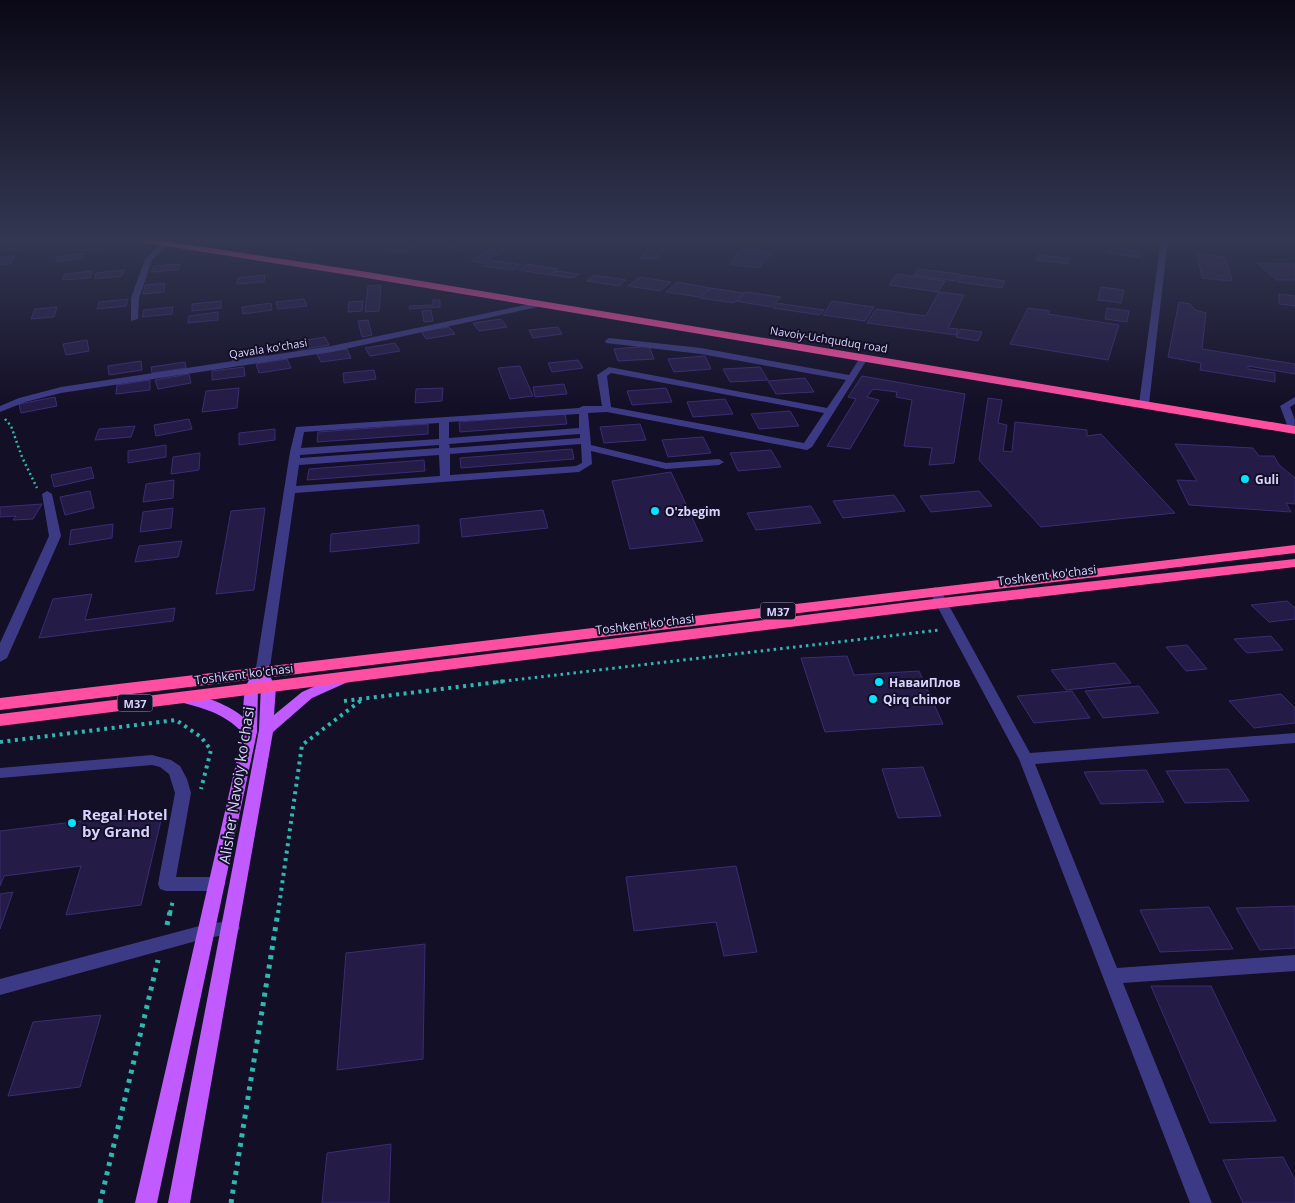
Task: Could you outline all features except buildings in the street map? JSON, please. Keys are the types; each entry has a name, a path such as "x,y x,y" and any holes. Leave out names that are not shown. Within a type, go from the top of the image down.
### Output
{"highway":[{"name":"Navoiy-Uchquduq road","path":"470,293 1295,430"},
{"name":"Toshkent ko'chasi","path":"266,680 344,678 1295,549"},
{"name":"Toshkent ko'chasi","path":"0,704 266,680 939,597 1295,564"},
{"name":"Toshkent ko'chasi","path":"0,720 251,689"}],"main road":[{"path":"181,698 218,706 258,731 307,695 344,678"},
{"name":"Alisher Navoiy ko'chasi","path":"146,1203 218,884 258,731 251,689 266,680"},
{"name":"Alisher Navoiy ko'chasi","path":"179,1203 230,928 266,680"}],"street":[{"path":"134,319 137,293"},
{"path":"1144,404 1158,293"},
{"name":"Qavala ko'chasi","path":"0,409 22,400 61,390 331,349 538,304"},
{"path":"609,341 701,350 851,378"},
{"path":"266,680 299,429 582,409 607,409 807,448 864,358"},
{"path":"607,409 602,374 609,370 830,411"},
{"path":"1295,400 1285,406 1295,430"},
{"path":"290,490 579,469 587,464 582,409"},
{"path":"444,419 445,478"},
{"path":"295,457 444,446 585,440 666,466 719,462"},
{"path":"0,658 55,536 47,494"},
{"path":"939,597 1026,759 1201,1203"},
{"path":"1026,759 1295,738"},
{"path":"0,773 152,760 165,762 175,770 181,779 183,793 166,884 218,884"},
{"path":"0,987 207,931 230,928"},
{"path":"1111,976 1295,963"}],"path":[{"path":"0,413 11,426 36,488 47,494"},
{"path":"344,701 956,628"},
{"path":"231,1203 302,745 364,699"},
{"path":"0,742 176,720 201,737 211,750 199,798"},
{"path":"100,1203 177,885"}],"place":[{"name":"Guli","path":"1245,479"},
{"name":"O'zbegim","path":"655,511"},
{"name":"НаваиПлов","path":"879,682"},
{"name":"Qirq chinor","path":"873,699"},
{"name":"Regal Hotel by Grand","path":"72,823"}]}
